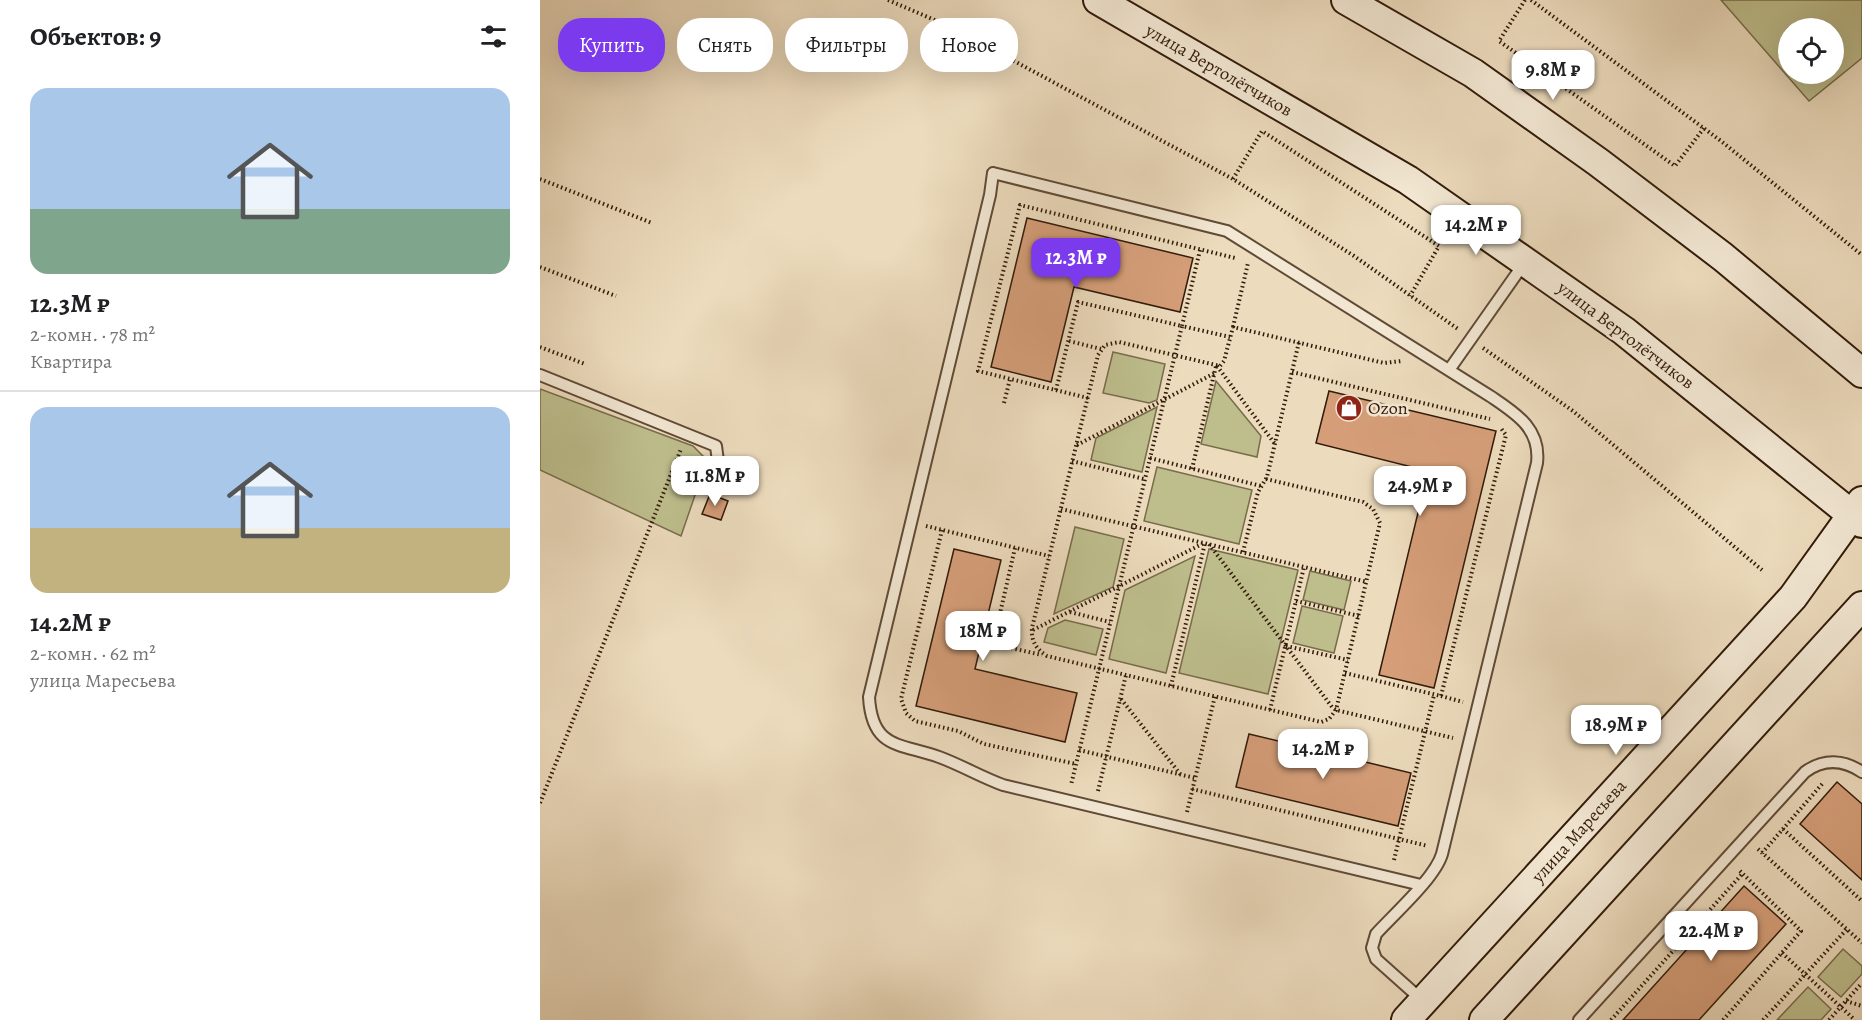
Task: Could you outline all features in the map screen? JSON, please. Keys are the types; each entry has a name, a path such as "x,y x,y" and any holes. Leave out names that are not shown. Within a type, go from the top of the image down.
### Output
{"street":[{"name":"улица Вертолётчиков","path":"1098,0 1408,180 1624,331 1859,513"},
{"path":"1346,0 1473,73 1598,162 1723,257 1862,373"},
{"name":"улица Маресьева","path":"1415,1011 1793,597 1859,513"},
{"path":"1493,1015 1862,606"}],"lane":[{"path":"1415,1011 1376,958 1372,948 1376,934 1420,885 1436,867 1443,850 1538,453 1535,437 1525,422 1449,370 1227,231 1208,224 993,172 987,206 869,697 874,722 881,734 896,746 939,757 1003,785 1420,885"},
{"path":"1449,370 1525,262"},
{"path":"540,375 716,446 721,484"},
{"path":"1579,1020 1812,767 1843,762 1862,772"}],"path":[{"path":"888,0 951,27 1233,179 1354,256 1574,411 1762,570"},
{"path":"1525,0 1498,41 1675,166 1704,128"},
{"path":"1531,0 1704,128 1862,255"},
{"path":"1233,179 1262,131 1439,246 1410,296"},
{"path":"540,179 652,224"},
{"path":"1088,398 978,371 1020,205 1249,262"},
{"path":"1855,249 1862,245"},
{"path":"1192,469 1216,366 1224,361 1252,246"},
{"path":"1067,800 1200,250"},
{"path":"540,267 616,296"},
{"path":"1056,390 1078,302 1230,337"},
{"path":"1233,327 1389,363 1405,360 1420,352"},
{"path":"1069,341 1101,349"},
{"path":"1047,656 1035,645 1032,630 1101,349 1110,343 1119,342 1216,366 1275,444"},
{"path":"1243,552 1266,479 1299,342"},
{"path":"540,347 585,364"},
{"path":"1292,372 1488,418 1506,435 1441,696 1345,673"},
{"path":"1076,446 1215,373"},
{"path":"1004,403 1010,379"},
{"path":"540,802 687,434"},
{"path":"1149,458 1262,486"},
{"path":"1072,461 1144,479"},
{"path":"1015,548 993,644 1321,722 1332,717 1336,710 1380,531 1380,523 1373,509 1363,502 1266,479"},
{"path":"1061,508 1367,582"},
{"path":"910,523 1049,556"},
{"path":"942,530 901,699 906,713 915,722 958,731 984,744 1076,764"},
{"path":"1206,543 1336,710 1469,742"},
{"path":"1032,630 1206,543"},
{"path":"1171,686 1206,543"},
{"path":"1270,710 1304,567"},
{"path":"1296,601 1359,616"},
{"path":"1069,612 1110,622"},
{"path":"1285,645 1348,660"},
{"path":"1094,807 1126,675"},
{"path":"1390,878 1434,695"},
{"path":"1183,828 1215,696"},
{"path":"1120,699 1181,775"},
{"path":"1079,750 1195,778"},
{"path":"1762,852 1827,779"},
{"path":"1192,789 1443,850"},
{"path":"1783,829 1862,901"},
{"path":"1746,838 1862,943"},
{"path":"1723,1020 1801,931 1727,858"},
{"path":"1611,1020 1743,873"},
{"path":"1763,1020 1847,929"},
{"path":"1782,953 1856,1020"},
{"path":"1828,1020 1862,983"},
{"path":"1846,1001 1862,1006"}],"green space":[{"path":"1721,0 1862,0 1862,58 1844,73 1844,18 1778,18 1778,65"},
{"path":"1794,84 1830,84 1809,101"},
{"path":"1113,352 1165,364 1157,400 1149,403 1103,393"},
{"path":"1216,381 1261,436 1257,457 1201,444"},
{"path":"540,389 693,446 704,457 704,469 681,536 540,470"},
{"path":"1157,407 1142,472 1091,460 1096,438"},
{"path":"1157,467 1252,490 1239,544 1144,521"},
{"path":"1075,527 1124,539 1113,587 1054,614"},
{"path":"1209,549 1298,570 1268,694 1179,673"},
{"path":"1195,556 1166,673 1109,659 1125,590"},
{"path":"1310,571 1351,581 1344,610 1303,600"},
{"path":"1302,606 1343,616 1334,653 1293,643"},
{"path":"1065,620 1103,629 1096,655 1044,642 1048,628"},
{"path":"1843,949 1862,966 1862,974 1841,997 1818,977"},
{"path":"1808,987 1831,1009 1821,1020 1777,1020"}],"building":[{"path":"1027,218 1193,258 1180,312 1074,287 1051,382 991,367"},
{"path":"1329,391 1496,431 1434,688 1379,675 1428,471 1316,443"},
{"path":"710,494 728,501 721,520 702,514"},
{"path":"954,549 1001,560 975,669 1077,693 1065,742 916,706"},
{"path":"1249,734 1411,773 1398,826 1236,787"},
{"path":"1837,782 1862,804 1862,880 1800,824"},
{"path":"1744,886 1786,924 1699,1020 1623,1020"}],"place":[{"name":"Ozon","path":"1349,408"}]}
